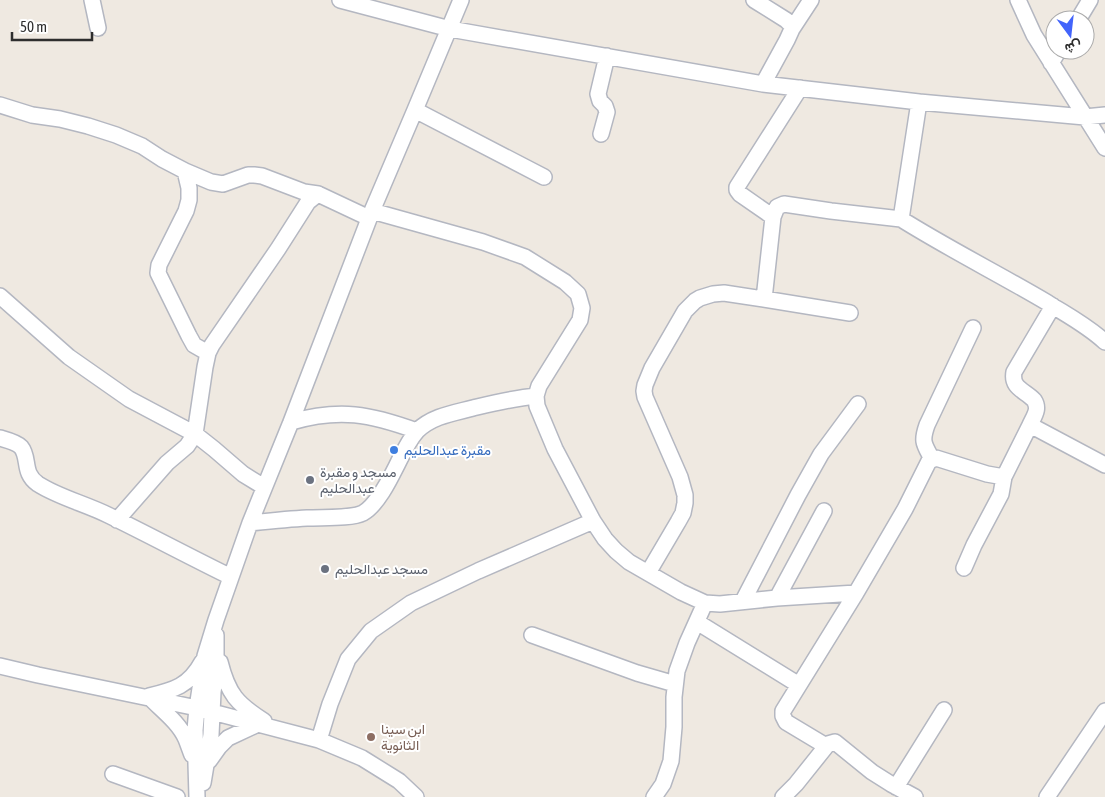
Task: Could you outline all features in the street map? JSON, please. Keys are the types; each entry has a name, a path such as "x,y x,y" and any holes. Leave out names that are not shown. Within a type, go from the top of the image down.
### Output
{"street":[{"path":"92,0 98,28"},
{"path":"340,0 450,29 763,84 919,102 1085,117 1105,115"},
{"path":"198,797 202,766 211,736 205,710 216,620 250,523 370,214 461,0"},
{"path":"754,0 786,20 792,29"},
{"path":"763,84 792,29 811,0"},
{"path":"1018,0 1034,34 1045,46"},
{"path":"601,134 607,112 598,94 607,56"},
{"path":"1057,60 1085,117 1105,148"},
{"path":"773,217 740,194 737,187 800,88"},
{"path":"901,219 919,102"},
{"path":"0,105 32,116 60,119 116,135 142,146 162,159 211,182 223,184 248,175 262,176 304,192 318,194 370,214 483,242 525,257 565,282 578,294 582,308 580,320 539,386 536,406 555,450 594,521 605,539 616,551 629,562 681,592 705,603 720,604 856,593"},
{"path":"415,110 544,177"},
{"path":"185,171 189,188 189,200 186,211 159,265 158,273 194,345 208,353"},
{"path":"117,520 167,463 187,446 195,434 208,353 308,202 318,194"},
{"path":"764,299 773,217 777,207 784,204 901,219 1053,306 1089,329 1105,342"},
{"path":"648,573 678,522 685,504 680,477 644,391 647,378 686,311 695,301 713,294 724,293 850,313"},
{"path":"0,296 69,357 128,399 195,434 243,474 264,487"},
{"path":"964,568 1001,494 1004,477 1037,411 1034,400 1014,383 1013,378 1014,372 1053,306"},
{"path":"932,459 923,443 924,435 973,328"},
{"path":"250,523 358,515 372,506 410,442 417,432 427,424 440,417 509,400 536,396"},
{"path":"743,601 821,454 858,404"},
{"path":"290,422 311,416 340,414 388,421 417,432"},
{"path":"1030,425 1105,465"},
{"path":"0,438 12,442 21,448 25,456 27,470 32,479 38,484 109,516 231,577"},
{"path":"826,746 786,722 783,711 905,509 927,463 936,458 987,474 1004,477"},
{"path":"777,598 824,512"},
{"path":"319,740 330,704 348,659 371,631 411,603 478,571 594,521"},
{"path":"654,797 663,784 671,761 676,671 705,603"},
{"path":"697,622 798,685"},
{"path":"532,635 637,673 675,684"},
{"path":"147,698 168,692 185,684 211,654"},
{"path":"211,654 222,670 229,690 248,711 276,729"},
{"path":"0,666 205,710 319,740 362,758 398,781 416,797"},
{"path":"147,698 167,714 182,732 202,766"},
{"path":"896,787 944,710"},
{"path":"1046,797 1105,711"},
{"path":"202,766 228,738 258,724"},
{"path":"783,797 796,784 826,746 832,742 838,743 872,772 915,797"},
{"path":"113,774 176,797"}],"place":[{"name":"مقبرة عبدالحليم","path":"394,450"},
{"name":"مسجد و مقبرة عبدالحليم","path":"310,480"},
{"name":"مسجد عبدالحليم","path":"325,569"},
{"name":"ابن سينا الثانوية","path":"371,737"}]}
